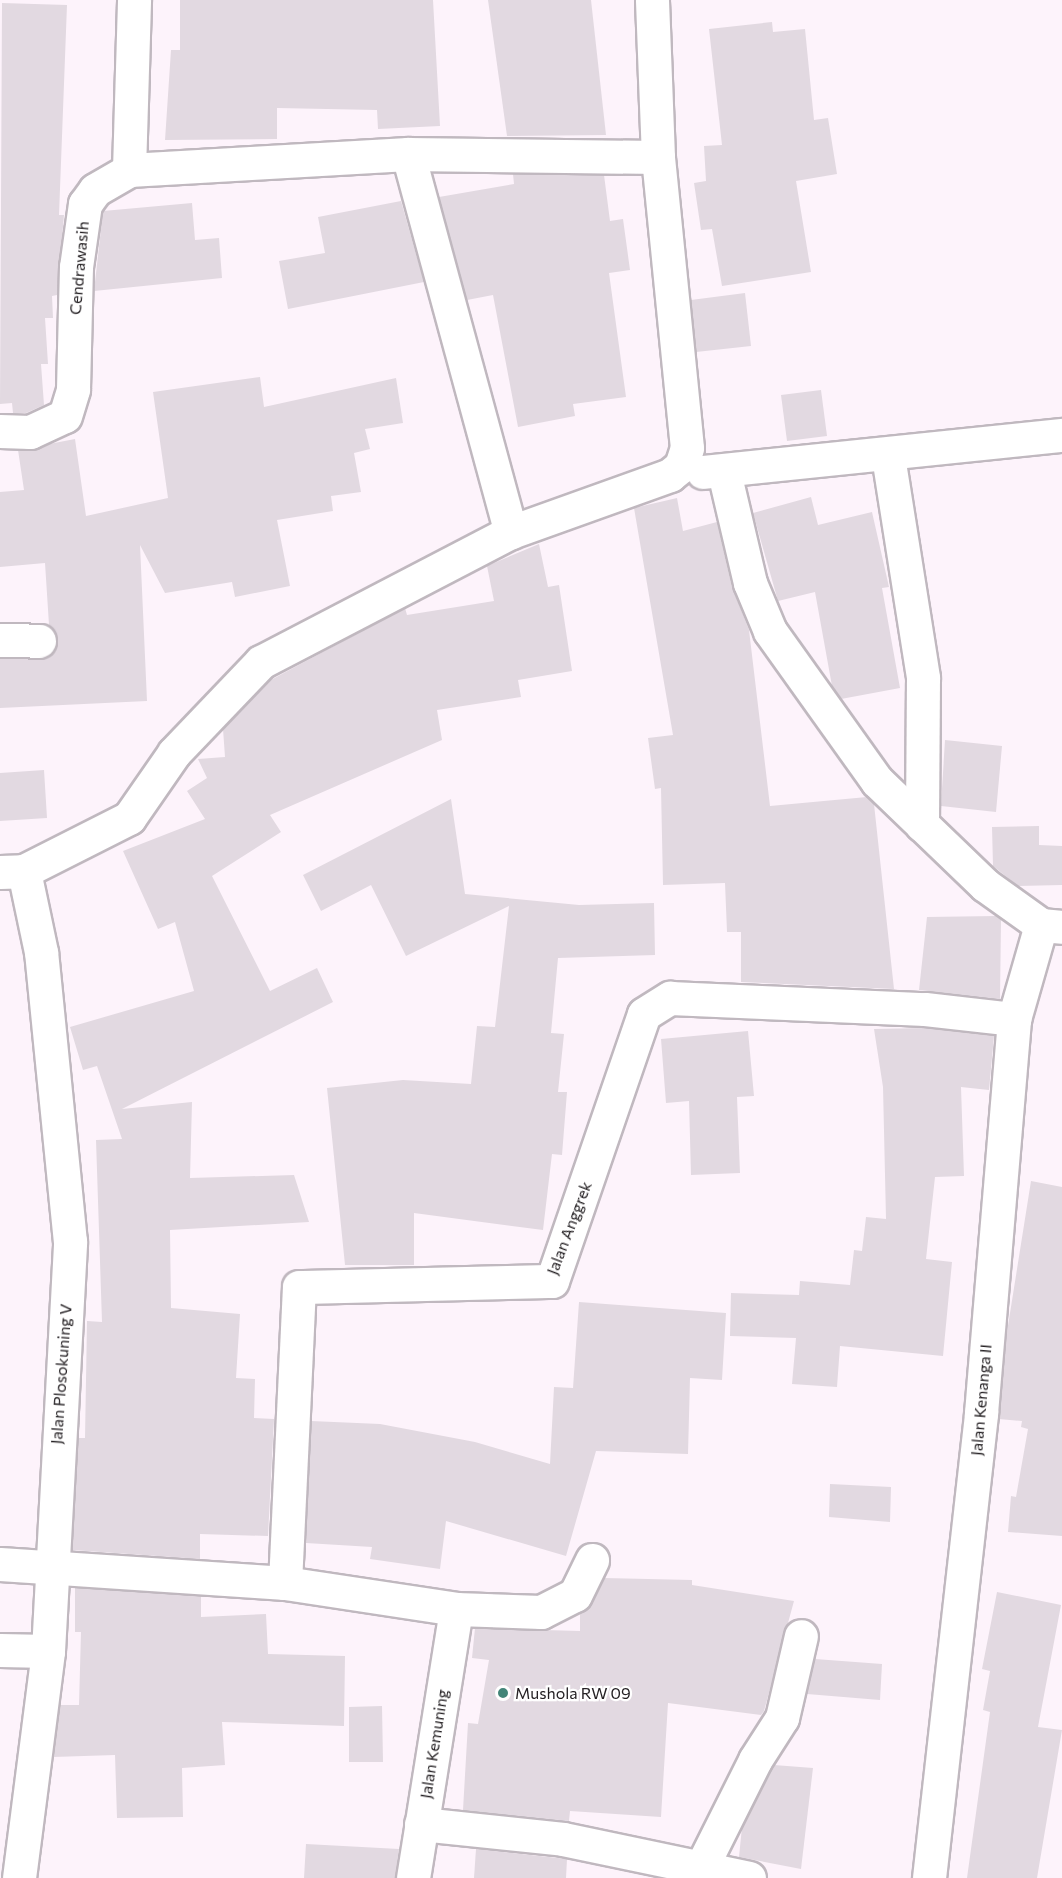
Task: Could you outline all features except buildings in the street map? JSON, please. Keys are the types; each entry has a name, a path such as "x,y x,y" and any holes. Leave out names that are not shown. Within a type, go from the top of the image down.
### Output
{"street":[{"path":"134,0 129,170 408,154 658,157"},
{"path":"652,0 658,157 687,448 681,466 670,475"},
{"path":"408,154 511,532"},
{"name":"Cendrawasih","path":"0,431 30,432 65,416 73,389 76,267 85,204 95,190 129,170"},
{"path":"12,871 129,818 174,753 261,662 511,532 670,475 888,456 1062,435"},
{"path":"888,456 923,678 922,825"},
{"path":"724,472 750,583 770,631 878,781 985,885 1051,926"},
{"path":"0,640 39,641"},
{"name":"Jalan Plosokuning V","path":"12,871 42,952 70,1242 48,1651 20,1878"},
{"name":"Jalan Kenanga II","path":"929,1878 981,1413 1014,1019 1051,926"},
{"name":"Jalan Anggrek","path":"285,1583 299,1287 552,1281 644,1014 670,998 925,1009 1014,1019"},
{"path":"0,1564 285,1583 456,1609 541,1612 559,1607 575,1595 592,1560"},
{"name":"Jalan Kemuning","path":"413,1878 456,1609"},
{"path":"700,1870 755,1760 782,1718 801,1636"},
{"path":"0,1650 48,1651"},
{"path":"422,1824 563,1839 700,1870 749,1878"}],"place":[{"name":"Mushola RW 09","path":"503,1693"}]}
